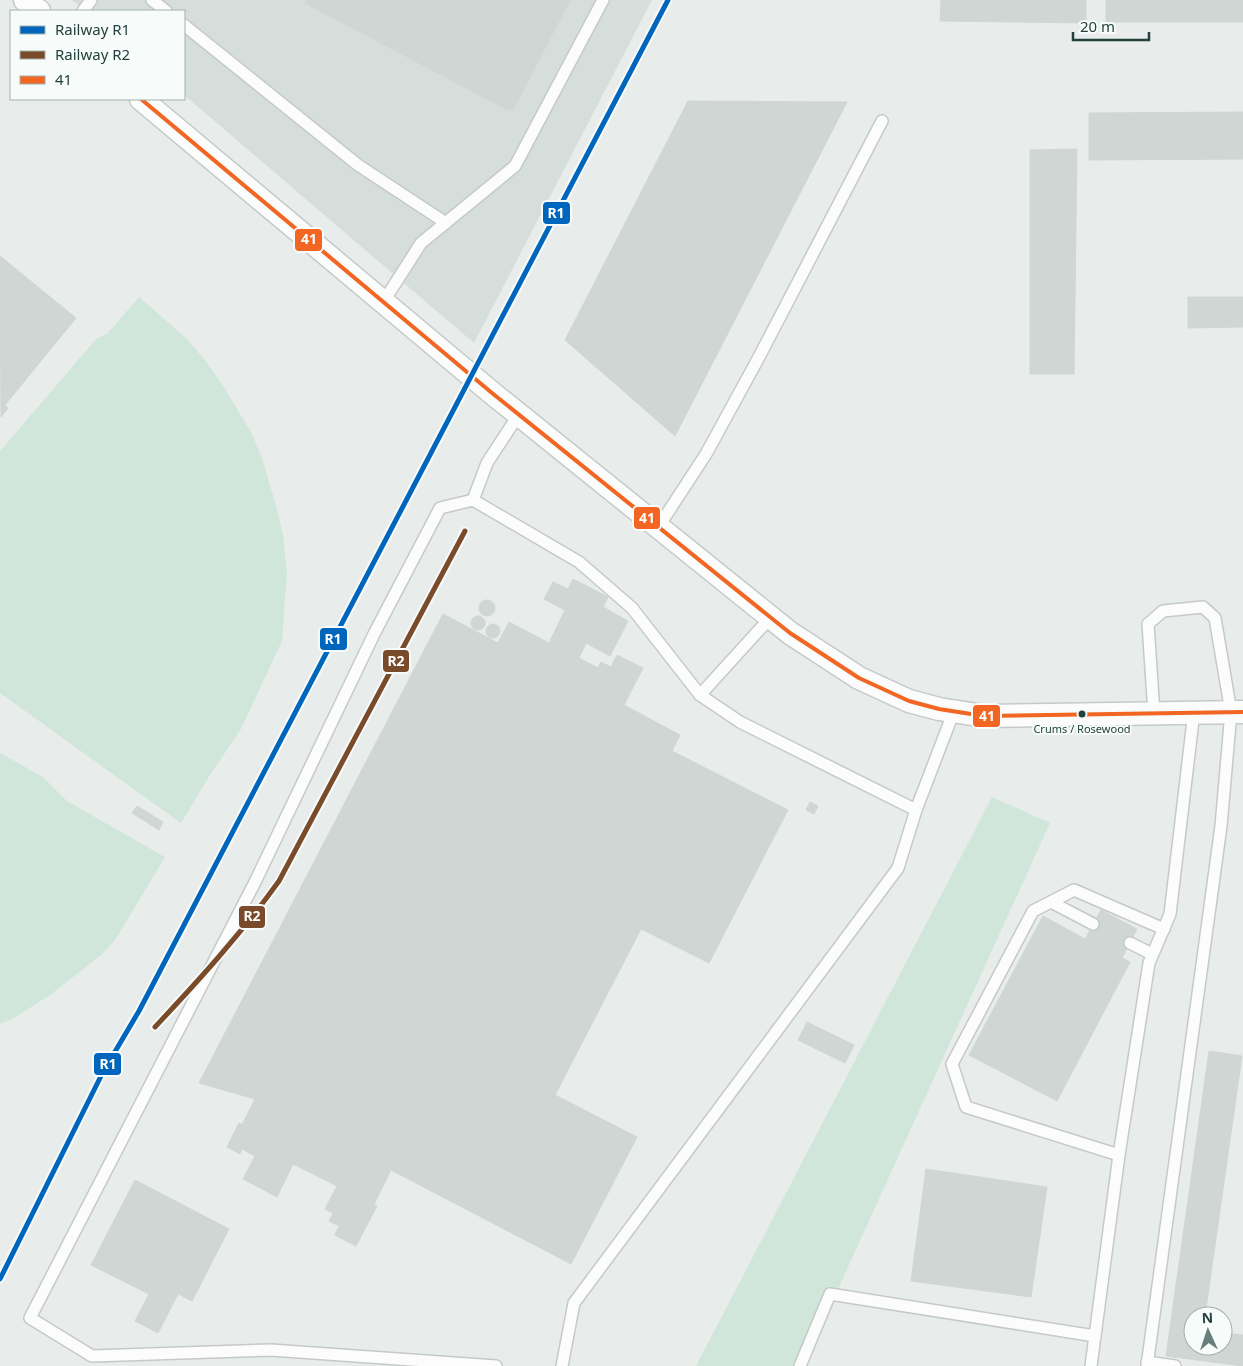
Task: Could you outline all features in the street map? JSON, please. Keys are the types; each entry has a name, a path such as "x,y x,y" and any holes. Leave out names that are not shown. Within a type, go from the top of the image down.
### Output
{"street":[{"path":"25,0 38,10"},
{"path":"143,100 450,359 790,633 859,678 909,701 939,709 984,716 1237,712"}],"lane":[{"path":"152,0 165,10"},
{"path":"384,302 421,243 515,166 603,0"},
{"path":"185,26 358,165 446,222"},
{"path":"659,526 706,454 882,122"},
{"path":"473,500 487,463 519,414"},
{"path":"496,1366 271,1350 92,1356 30,1318 254,882 374,634 440,508 473,500 579,562 632,608 700,695 740,722 916,810"},
{"path":"1154,712 1148,624 1163,611 1203,608 1215,618 1237,712 1147,1364 1175,1366"},
{"path":"700,695 771,617"},
{"path":"562,1366 574,1303 898,868 916,810 954,712"},
{"path":"1091,1366 1119,1155 1149,963 1170,914 1194,712"},
{"path":"1119,1155 966,1108 952,1064 1033,911 1074,890 1164,929"},
{"path":"1051,902 1093,924"},
{"path":"1130,943 1152,954"},
{"path":"800,1366 830,1294 1095,1336"}],"shaded area":[{"path":"72,0 652,0 474,343 185,96 185,10 84,10"}],"green space":[{"path":"139,297 185,337 205,360 252,434 262,458 277,509 283,535 287,572 282,641 241,729 181,823 0,693 0,451 96,339 107,334"},
{"path":"0,753 43,777 67,801 165,857 115,940 100,956 50,995 14,1018 0,1024"},
{"path":"992,797 1050,823 803,1366 696,1366"}],"building":[{"path":"306,0 570,0 513,110 506,109 305,3"},
{"path":"941,0 1086,0 1086,23 940,21"},
{"path":"1106,0 1243,0 1243,22 1106,22"},
{"path":"688,101 847,102 675,436 565,340"},
{"path":"1243,112 1243,159 1089,160 1089,113"},
{"path":"1077,149 1074,374 1030,374 1030,150"},
{"path":"0,256 76,318 5,405 8,408 1,417"},
{"path":"1188,297 1243,297 1243,327 1188,328"},
{"path":"573,579 608,597 603,607 628,621 610,656 586,643 579,658 598,668 601,662 611,667 617,655 643,668 624,705 680,735 672,751 788,810 709,963 641,929 555,1095 637,1137 571,1264 391,1170 374,1204 377,1206 356,1246 335,1235 339,1226 329,1221 333,1213 325,1209 337,1186 293,1164 277,1197 243,1179 255,1156 242,1149 240,1154 227,1147 239,1123 242,1125 255,1099 199,1083 443,614 498,643 509,622 549,643 565,610 544,599 553,582 568,589"},
{"path":"487,600 495,608 487,616 479,608"},
{"path":"475,616 481,616 485,623 481,630 475,630 471,626 471,620"},
{"path":"490,624 496,624 500,631 496,638 490,638 486,634 486,628"},
{"path":"810,802 818,806 814,814 806,810"},
{"path":"137,806 163,822 159,830 132,813"},
{"path":"1101,910 1137,929 1122,958 1130,962 1057,1101 969,1055 1043,916 1085,939"},
{"path":"807,1022 854,1045 845,1063 798,1040"},
{"path":"1209,1051 1242,1056 1206,1306 1183,1306 1183,1356 1233,1356 1233,1334 1243,1335 1243,1366 1166,1356"},
{"path":"926,1169 1047,1187 1031,1297 911,1281"},
{"path":"135,1180 229,1229 192,1301 178,1294 158,1333 135,1321 149,1294 91,1265"}],"rail line":[{"name":"R1","path":"0,1279 103,1072 139,1011 668,0"},
{"name":"R2","path":"155,1027 250,920 279,881 465,531"}],"transit line":[{"name":"41","path":"142,100 492,393 790,633 859,678 909,701 939,709 984,716 1243,712"}],"place":[{"name":"Crums / Rosewood","path":"1082,714"}]}
